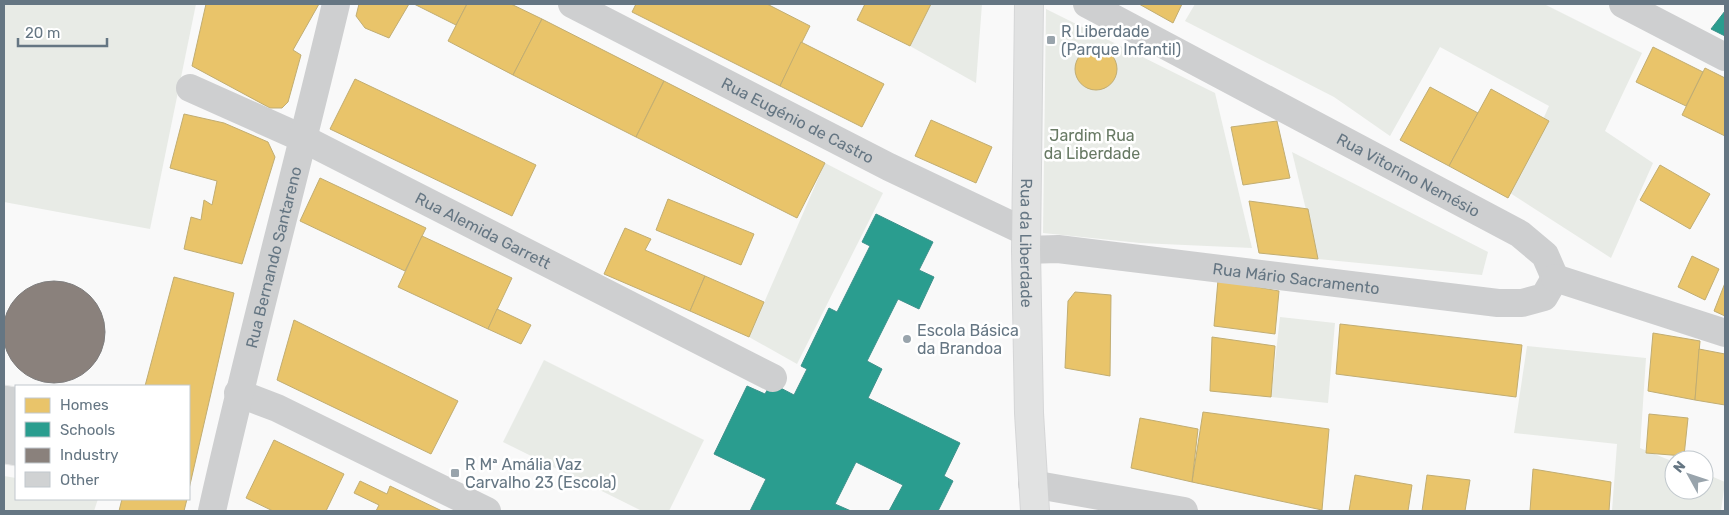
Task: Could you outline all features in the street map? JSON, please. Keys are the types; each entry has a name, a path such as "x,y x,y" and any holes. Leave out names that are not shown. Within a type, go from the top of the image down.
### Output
{"street":[{"name":"Rua Bernando Santareno","path":"212,511 238,393 304,139 336,4"},
{"name":"Rua Eugénio de Castro","path":"572,4 889,167 1026,241"},
{"name":"Rua da Liberdade","path":"1029,4 1026,241 1032,484 1035,511"},
{"name":"Rua Vitorino Nemésio","path":"1087,4 1520,234 1545,255 1555,278"},
{"path":"1623,4 1725,57"},
{"name":"Rua Alemida Garrett","path":"190,88 304,139 773,378"},
{"name":"Rua Mário Sacramento","path":"1026,241 1058,249 1498,303 1522,303 1544,296 1555,278"},
{"path":"1555,278 1725,333"},
{"path":"238,393 277,408 487,511"},
{"path":"1032,484 1184,511"}],"green space":[{"path":"4,4 196,4 150,229 4,202"},
{"path":"931,4 982,4 976,83 910,46"},
{"path":"1195,4 1544,4 1642,53 1605,131 1653,163 1611,258 1510,193 1549,106 1440,47 1390,136 1334,97 1185,21"},
{"name":"Jardim Rua da Liberdade","path":"1046,9 1215,93 1252,248 1140,243 1043,233"},
{"path":"1292,152 1488,252 1482,275 1318,259"},
{"path":"825,163 883,193 797,364 749,337"},
{"path":"1280,317 1335,323 1328,403 1271,397"},
{"path":"1527,346 1646,358 1640,448 1664,458 1664,500 1714,500 1714,477 1725,482 1721,511 1612,511 1617,444 1514,433"},
{"path":"544,360 704,440 669,511 642,511 503,442"},
{"path":"4,476 15,478 15,500 98,500 94,511 4,511"}],"building: Homes":[{"path":"206,4 319,4 293,50 301,55 288,102 282,108 270,108 192,66"},
{"path":"359,4 409,4 389,38 365,28 356,16"},
{"path":"414,4 467,4 456,25"},
{"path":"467,4 511,4 542,19 513,75 448,41"},
{"path":"636,4 767,4 810,26 780,86 632,12"},
{"path":"865,4 931,4 910,46 857,20"},
{"path":"1139,4 1182,4 1173,23"},
{"path":"542,19 664,81 636,137 513,75"},
{"path":"801,42 884,84 862,127 780,86"},
{"path":"1653,47 1703,72 1686,106 1636,82"},
{"path":"1096,48 1111,54 1117,69 1111,84 1096,90 1081,84 1075,69 1081,54"},
{"path":"1705,68 1725,78 1725,136 1682,115"},
{"path":"355,79 536,165 512,216 330,129"},
{"path":"664,81 825,163 797,218 636,137"},
{"path":"1430,87 1478,113 1449,166 1400,140"},
{"path":"1491,89 1549,121 1508,198 1449,166"},
{"path":"184,114 224,123 268,142 275,157 242,264 184,249 191,217 201,220 204,200 212,205 217,181 170,168"},
{"path":"931,120 992,147 976,183 915,156"},
{"path":"1277,121 1290,178 1243,185 1231,127"},
{"path":"1660,165 1710,194 1690,229 1640,200"},
{"path":"320,178 426,228 405,271 300,221"},
{"path":"668,199 754,234 741,265 656,230"},
{"path":"1249,201 1308,209 1318,259 1259,253"},
{"path":"625,228 651,239 645,250 705,276 690,311 604,274"},
{"path":"422,236 512,278 488,329 398,287"},
{"path":"1692,256 1719,269 1705,300 1678,287"},
{"path":"705,276 764,302 749,337 690,311"},
{"path":"174,277 234,293 190,485 190,385 145,385"},
{"path":"1218,280 1279,291 1275,334 1214,326"},
{"path":"1725,283 1725,316 1714,311"},
{"path":"1075,292 1111,295 1110,376 1065,368 1068,301"},
{"path":"497,309 531,325 521,344 488,329"},
{"path":"294,320 458,401 431,454 277,380"},
{"path":"1340,324 1522,345 1516,397 1336,374"},
{"path":"1653,333 1700,341 1695,400 1648,391"},
{"path":"1212,337 1275,346 1271,397 1210,391"},
{"path":"1699,349 1725,354 1725,405 1695,400"},
{"path":"1203,412 1329,429 1322,510 1192,482"},
{"path":"1649,414 1688,418 1685,450 1664,450 1664,454 1646,453"},
{"path":"1140,418 1198,429 1192,482 1131,468"},
{"path":"274,440 344,474 326,511 273,511 246,498"},
{"path":"1533,469 1611,482 1609,511 1530,511"},
{"path":"1355,475 1412,485 1408,511 1349,511"},
{"path":"1427,475 1470,480 1465,511 1422,511"},
{"path":"360,481 387,494 390,486 442,511 376,511 379,505 354,493"},
{"path":"122,500 187,500 184,511 119,511"}],"building: Schools":[{"path":"1725,11 1725,36 1711,29"},
{"path":"876,214 933,242 919,270 934,277 919,309 898,299 867,361 882,369 868,398 960,443 944,476 953,481 938,511 889,511 903,485 856,462 835,504 851,511 750,511 766,479 714,454 747,386 765,394 771,383 794,395 807,369 801,366 829,308 837,312 870,246 862,242"}],"building: Industry":[{"path":"54,281 73,285 90,296 101,313 105,332 101,351 90,368 73,379 54,383 35,379 18,368 7,351 3,332 7,313 18,296 35,285"}],"building: Other":[{"path":"4,385 15,387 15,466 4,464"}],"place":[{"name":"R Liberdade (Parque Infantil)","path":"1051,40"},
{"name":"Escola Básica da Brandoa","path":"907,339"},
{"name":"R Mª Amália Vaz Carvalho 23 (Escola)","path":"455,473"}]}
